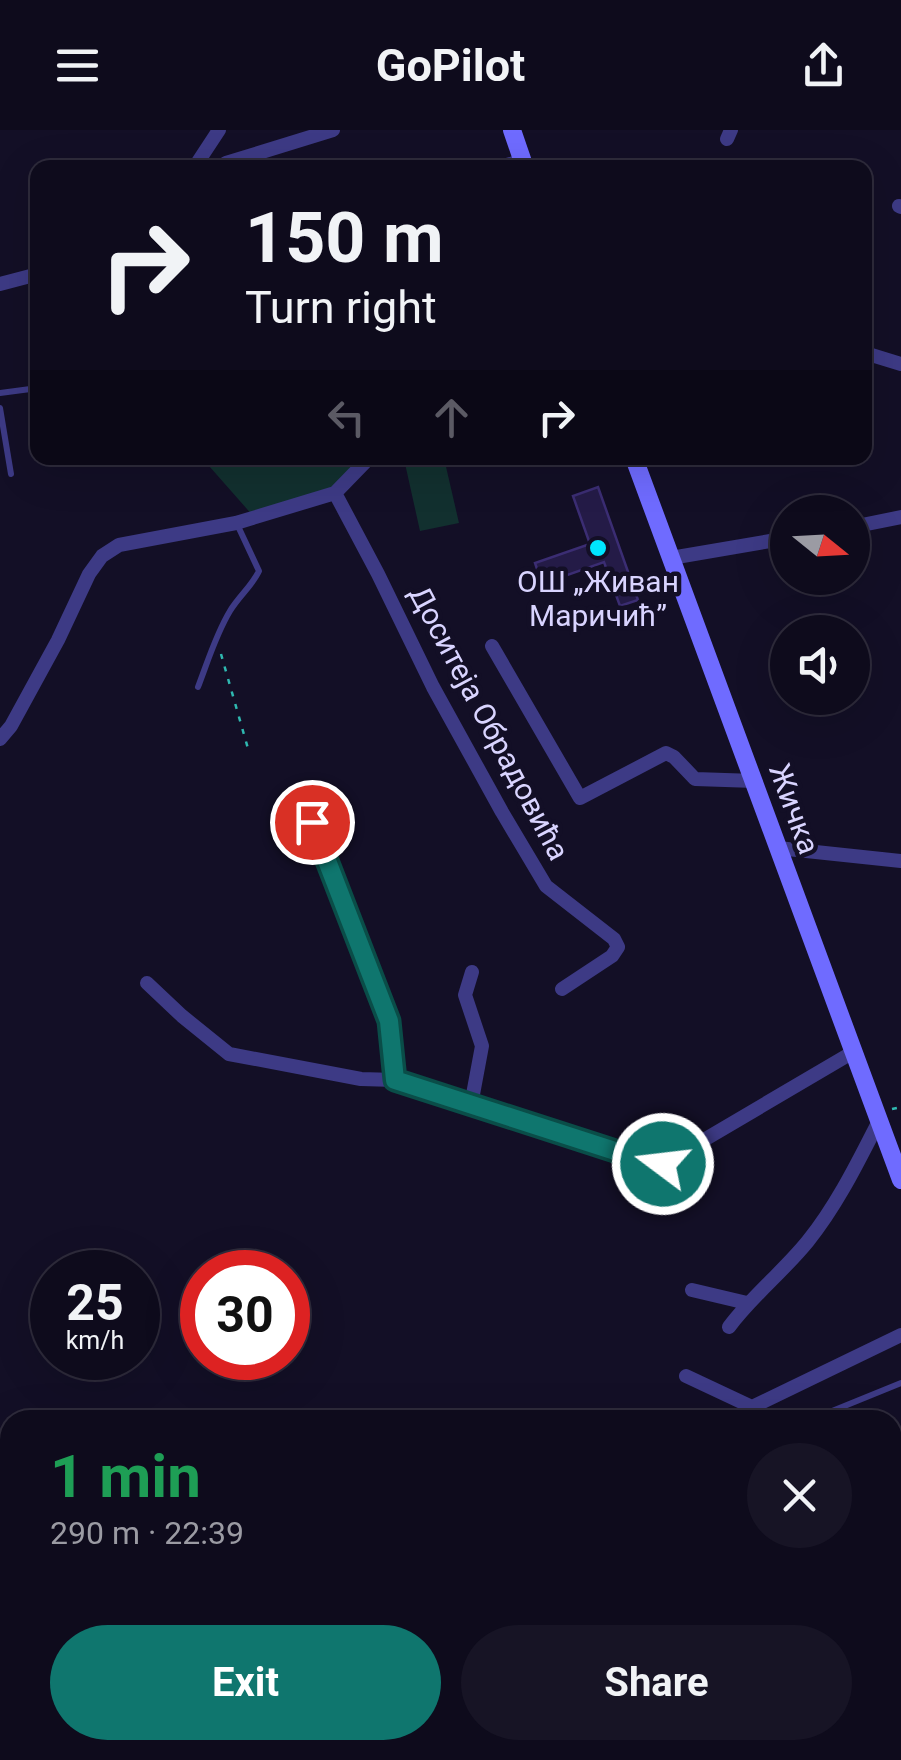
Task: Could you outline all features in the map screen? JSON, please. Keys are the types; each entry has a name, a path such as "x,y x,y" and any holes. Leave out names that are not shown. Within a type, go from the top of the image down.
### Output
{"main road":[{"path":"512,130 522,160"},
{"name":"Жичка","path":"637,465 901,1180"}],"street":[{"path":"199,160 219,130"},
{"path":"236,160 333,130"},
{"path":"0,284 30,276"},
{"path":"872,355 901,364"},
{"path":"0,739 11,726 102,556 118,544 236,522 335,493 363,465"},
{"name":"Доситеја Обрадовића","path":"335,493 433,687 546,886 614,939 618,947 612,956 562,989"},
{"path":"870,524 901,517"},
{"path":"870,526 901,525"},
{"path":"671,558 770,541"},
{"path":"492,646 580,798 666,753 695,779 755,782"},
{"path":"312,822 389,1021 395,1080"},
{"path":"778,848 901,861"},
{"path":"471,1105 482,1046 465,995 472,972"},
{"path":"147,983 230,1054 362,1079 395,1080 663,1164 855,1051"},
{"path":"730,1327 747,1303 776,1278 810,1238 853,1172 880,1121"},
{"path":"692,1290 747,1303"},
{"path":"758,1410 901,1335"},
{"path":"686,1376 743,1410"}],"lane":[{"path":"0,393 30,389"},
{"path":"0,408 11,474"},
{"path":"198,686 216,638 259,570 236,522"},
{"path":"835,1410 901,1383"}],"path":[{"path":"216,638 249,752"}],"green space":[{"path":"208,465 362,465 335,493 254,517"},
{"path":"405,465 446,465 459,523 420,531"}],"building":[{"name":"ОШ „Живан Маричић”","path":"598,487 638,600 620,606 604,562 542,584 535,563 590,544 573,496"}],"place":[{"name":"ОШ „Живан Маричић”","path":"598,548"}],"route":[{"path":"312,822 389,1021 395,1080 663,1164"}]}
